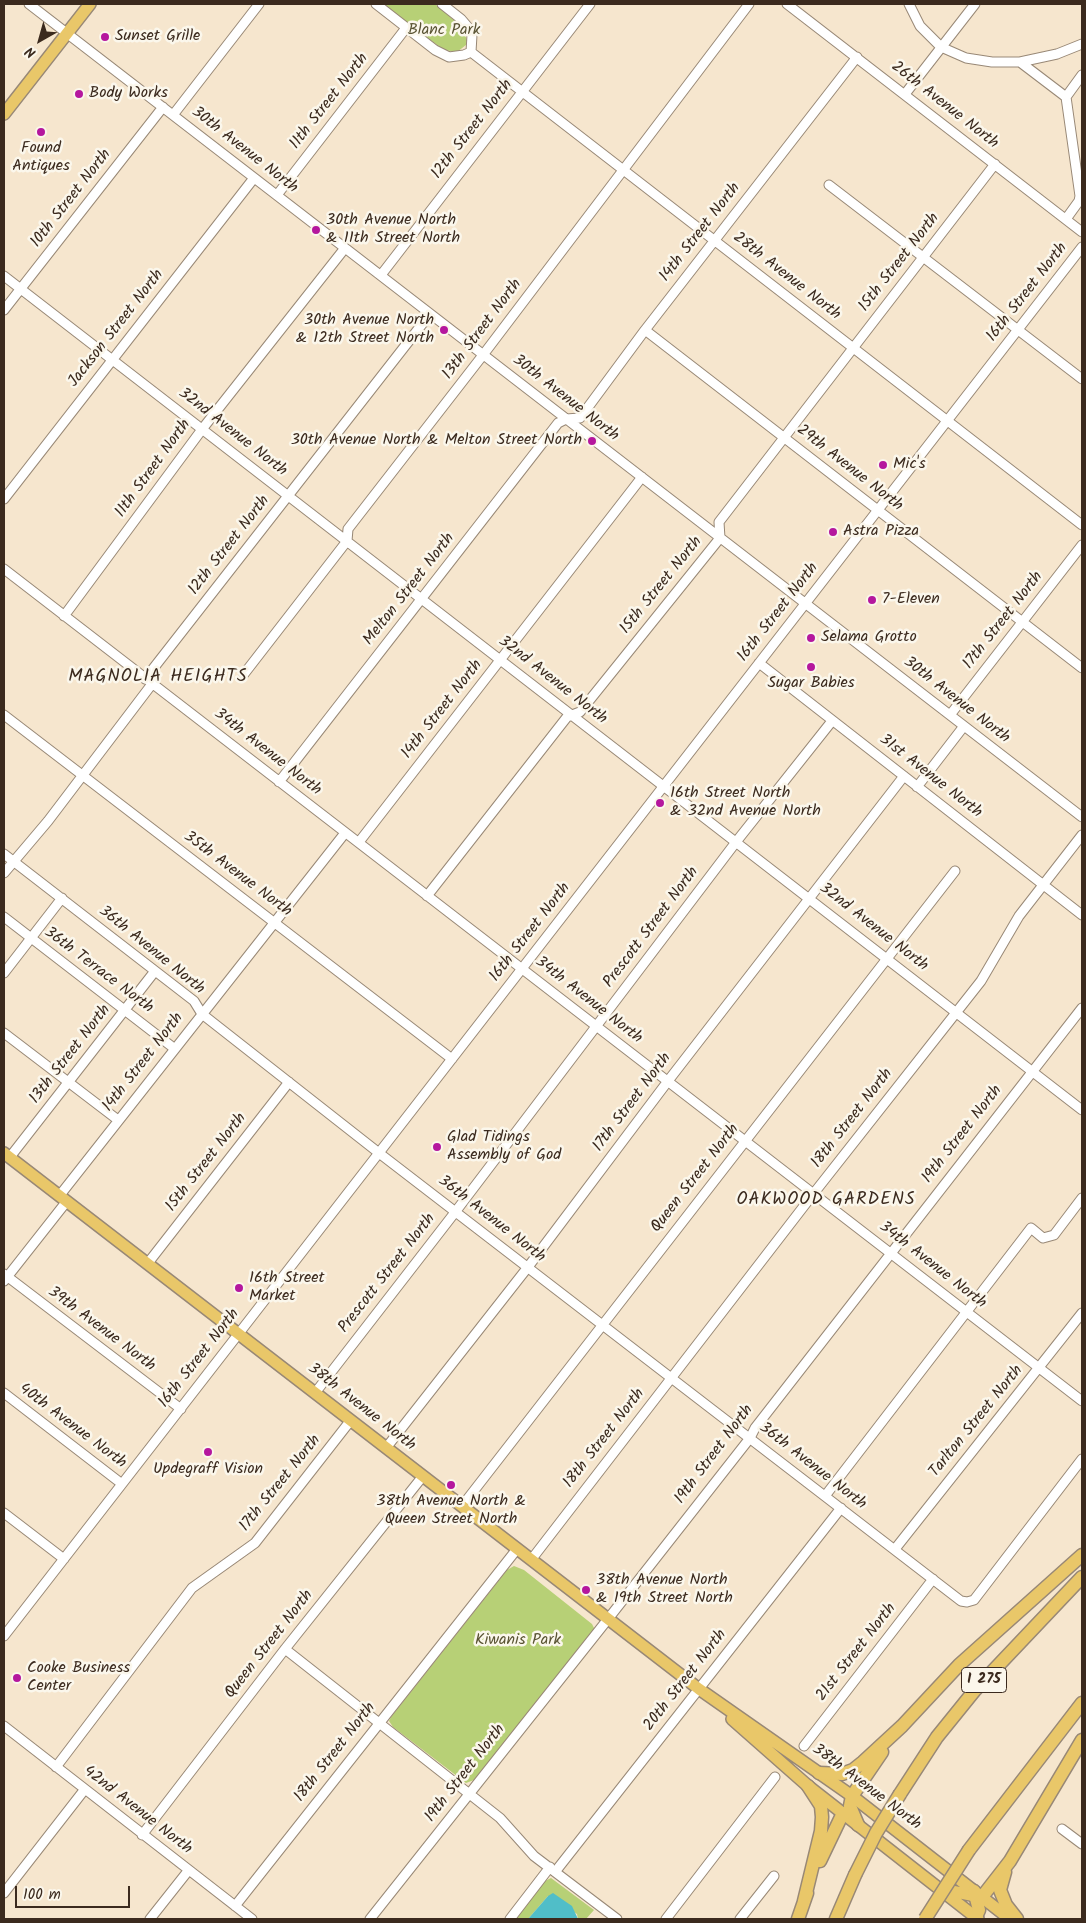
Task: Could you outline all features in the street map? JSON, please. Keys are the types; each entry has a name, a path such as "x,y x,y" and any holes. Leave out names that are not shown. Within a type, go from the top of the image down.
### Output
{"highway":[{"path":"819,1772 842,1774 853,1770 902,1726 958,1665 1082,1555"},
{"name":"I 275","path":"836,1919 855,1874 876,1833 937,1737 976,1690 1082,1577"},
{"path":"925,1919 969,1850 1082,1703"},
{"path":"798,1919 824,1850 848,1813 852,1796 902,1726"},
{"path":"1017,1919 1006,1905 1000,1890 1010,1861 1082,1740"},
{"path":"804,1901 821,1831 822,1817 821,1806 808,1786"},
{"path":"848,1813 858,1825"},
{"path":"976,1919 978,1895 1010,1861"}],"main road":[{"path":"4,114 90,4"},
{"name":"38th Avenue North","path":"7,1155 699,1689 852,1796 1010,1919"},
{"name":"38th Avenue North","path":"699,1689 808,1786 848,1813 872,1819 896,1830"},
{"path":"858,1825 976,1919"},
{"path":"938,1888 978,1895"}],"street":[{"name":"30th Avenue North","path":"29,4 1082,817"},
{"path":"173,115 259,4"},
{"path":"376,4 435,50 448,57 471,52 472,35 470,31 461,19 442,4"},
{"name":"12th Street North","path":"381,275 590,4"},
{"name":"13th Street North","path":"244,674 348,541 348,529 483,355 749,4"},
{"name":"26th Avenue North","path":"787,4 1082,232"},
{"path":"908,4 920,26 942,47 966,58 992,62 1020,62 1057,54 1082,44"},
{"path":"905,94 975,4"},
{"name":"11th Street North","path":"277,195 406,28"},
{"name":"28th Avenue North","path":"471,52 1082,524"},
{"name":"14th Street North","path":"566,419 580,418 645,330 856,57"},
{"path":"1020,62 1066,97"},
{"path":"1066,219 1080,196 1066,97 1082,75"},
{"name":"10th Street North","path":"4,310 163,107"},
{"name":"15th Street North","path":"427,896 567,717 580,712 720,538 719,522 995,164"},
{"name":"Jackson Street North","path":"4,499 254,178"},
{"path":"829,185 1082,380"},
{"name":"16th Street North","path":"4,1636 1082,247"},
{"name":"11th Street North","path":"64,616 203,428 346,248"},
{"name":"32nd Avenue North","path":"4,276 203,428 1082,1110"},
{"name":"12th Street North","path":"4,873 83,776 149,681 430,314"},
{"name":"29th Avenue North","path":"645,330 1082,668"},
{"name":"Melton Street North","path":"280,782 558,423 566,419"},
{"name":"14th Street North","path":"359,842 642,477"},
{"name":"17th Street North","path":"950,715 1082,545"},
{"name":"34th Avenue North","path":"4,569 1082,1401"},
{"name":"31st Avenue North","path":"759,663 1082,915"},
{"name":"35th Avenue North","path":"4,715 452,1059"},
{"name":"Prescott Street North","path":"315,1393 456,1212 736,842 832,721"},
{"path":"917,787 964,726"},
{"name":"17th Street North","path":"386,1448 528,1267 904,776"},
{"name":"14th Street North","path":"5,1277 118,1120 345,833"},
{"name":"18th Street North","path":"531,1560 814,1194 981,982 1020,916 1082,835"},
{"name":"36th Avenue North","path":"4,854 194,1001 202,1014 289,1082 961,1601 974,1600 1082,1459"},
{"name":"Queen Street North","path":"462,1506 744,1140 955,871"},
{"path":"4,972 62,898"},
{"name":"36th Terrace North","path":"4,917 175,1049"},
{"name":"13th Street North","path":"7,1155 126,1010 155,971"},
{"name":"19th Street North","path":"370,1919 750,1438 755,1428 1082,1008"},
{"path":"4,1033 118,1120"},
{"name":"15th Street North","path":"148,1262 289,1082"},
{"path":"825,1496 1031,1228 1043,1238 1054,1235 1082,1198"},
{"name":"39th Avenue North","path":"5,1277 181,1409"},
{"name":"Tarlton Street North","path":"895,1549 1082,1312"},
{"name":"40th Avenue North","path":"4,1393 122,1484"},
{"name":"17th Street North","path":"56,1767 192,1588 255,1543 351,1420"},
{"name":"Queen Street North","path":"142,1835 285,1649 423,1476"},
{"name":"20th Street North","path":"510,1919 553,1870 699,1689 841,1508"},
{"path":"4,1513 64,1559"},
{"name":"18th Street North","path":"235,1906 517,1549"},
{"name":"21st Street North","path":"804,1746 933,1579"},
{"path":"285,1649 500,1818 534,1856 617,1919"},
{"name":"42nd Avenue North","path":"4,1726 252,1919"},
{"path":"666,1919 775,1777"},
{"path":"4,1893 85,1789"},
{"path":"1062,1829 1082,1844"},
{"path":"150,1919 188,1871"},
{"path":"740,1919 774,1876"}],"green space":[{"name":"Blanc Park","path":"381,4 435,4 462,27 467,40 466,45 457,52 444,50"},
{"name":"Kiwanis Park","path":"514,1566 524,1570 592,1624 594,1628 593,1633 474,1780 466,1783 393,1727 389,1721 507,1570"},
{"path":"551,1878 594,1910 586,1919 578,1919 577,1914 548,1896 528,1919 516,1919 545,1881"}],"water":[{"path":"553,1893 572,1906 578,1919 528,1919 548,1896"}],"place":[{"name":"Sunset Grille","path":"105,37"},
{"name":"Body Works","path":"79,94"},
{"name":"Found Antiques","path":"41,132"},
{"name":"30th Avenue North & 11th Street North","path":"316,230"},
{"name":"30th Avenue North & 12th Street North","path":"444,330"},
{"name":"30th Avenue North & Melton Street North","path":"592,441"},
{"name":"Mic's","path":"883,465"},
{"name":"Astra Pizza","path":"833,532"},
{"name":"7-Eleven","path":"872,600"},
{"name":"Selama Grotto","path":"811,638"},
{"name":"Sugar Babies","path":"811,667"},
{"name":"16th Street North & 32nd Avenue North","path":"660,803"},
{"name":"Glad Tidings Assembly of God","path":"437,1147"},
{"name":"16th Street Market","path":"239,1288"},
{"name":"Updegraff Vision","path":"208,1452"},
{"name":"38th Avenue North & Queen Street North","path":"451,1485"},
{"name":"38th Avenue North & 19th Street North","path":"586,1590"},
{"name":"Cooke Business Center","path":"17,1678"}],"district":[{"name":"MAGNOLIA HEIGHTS","path":"158,678"},
{"name":"OAKWOOD GARDENS","path":"826,1201"}]}
